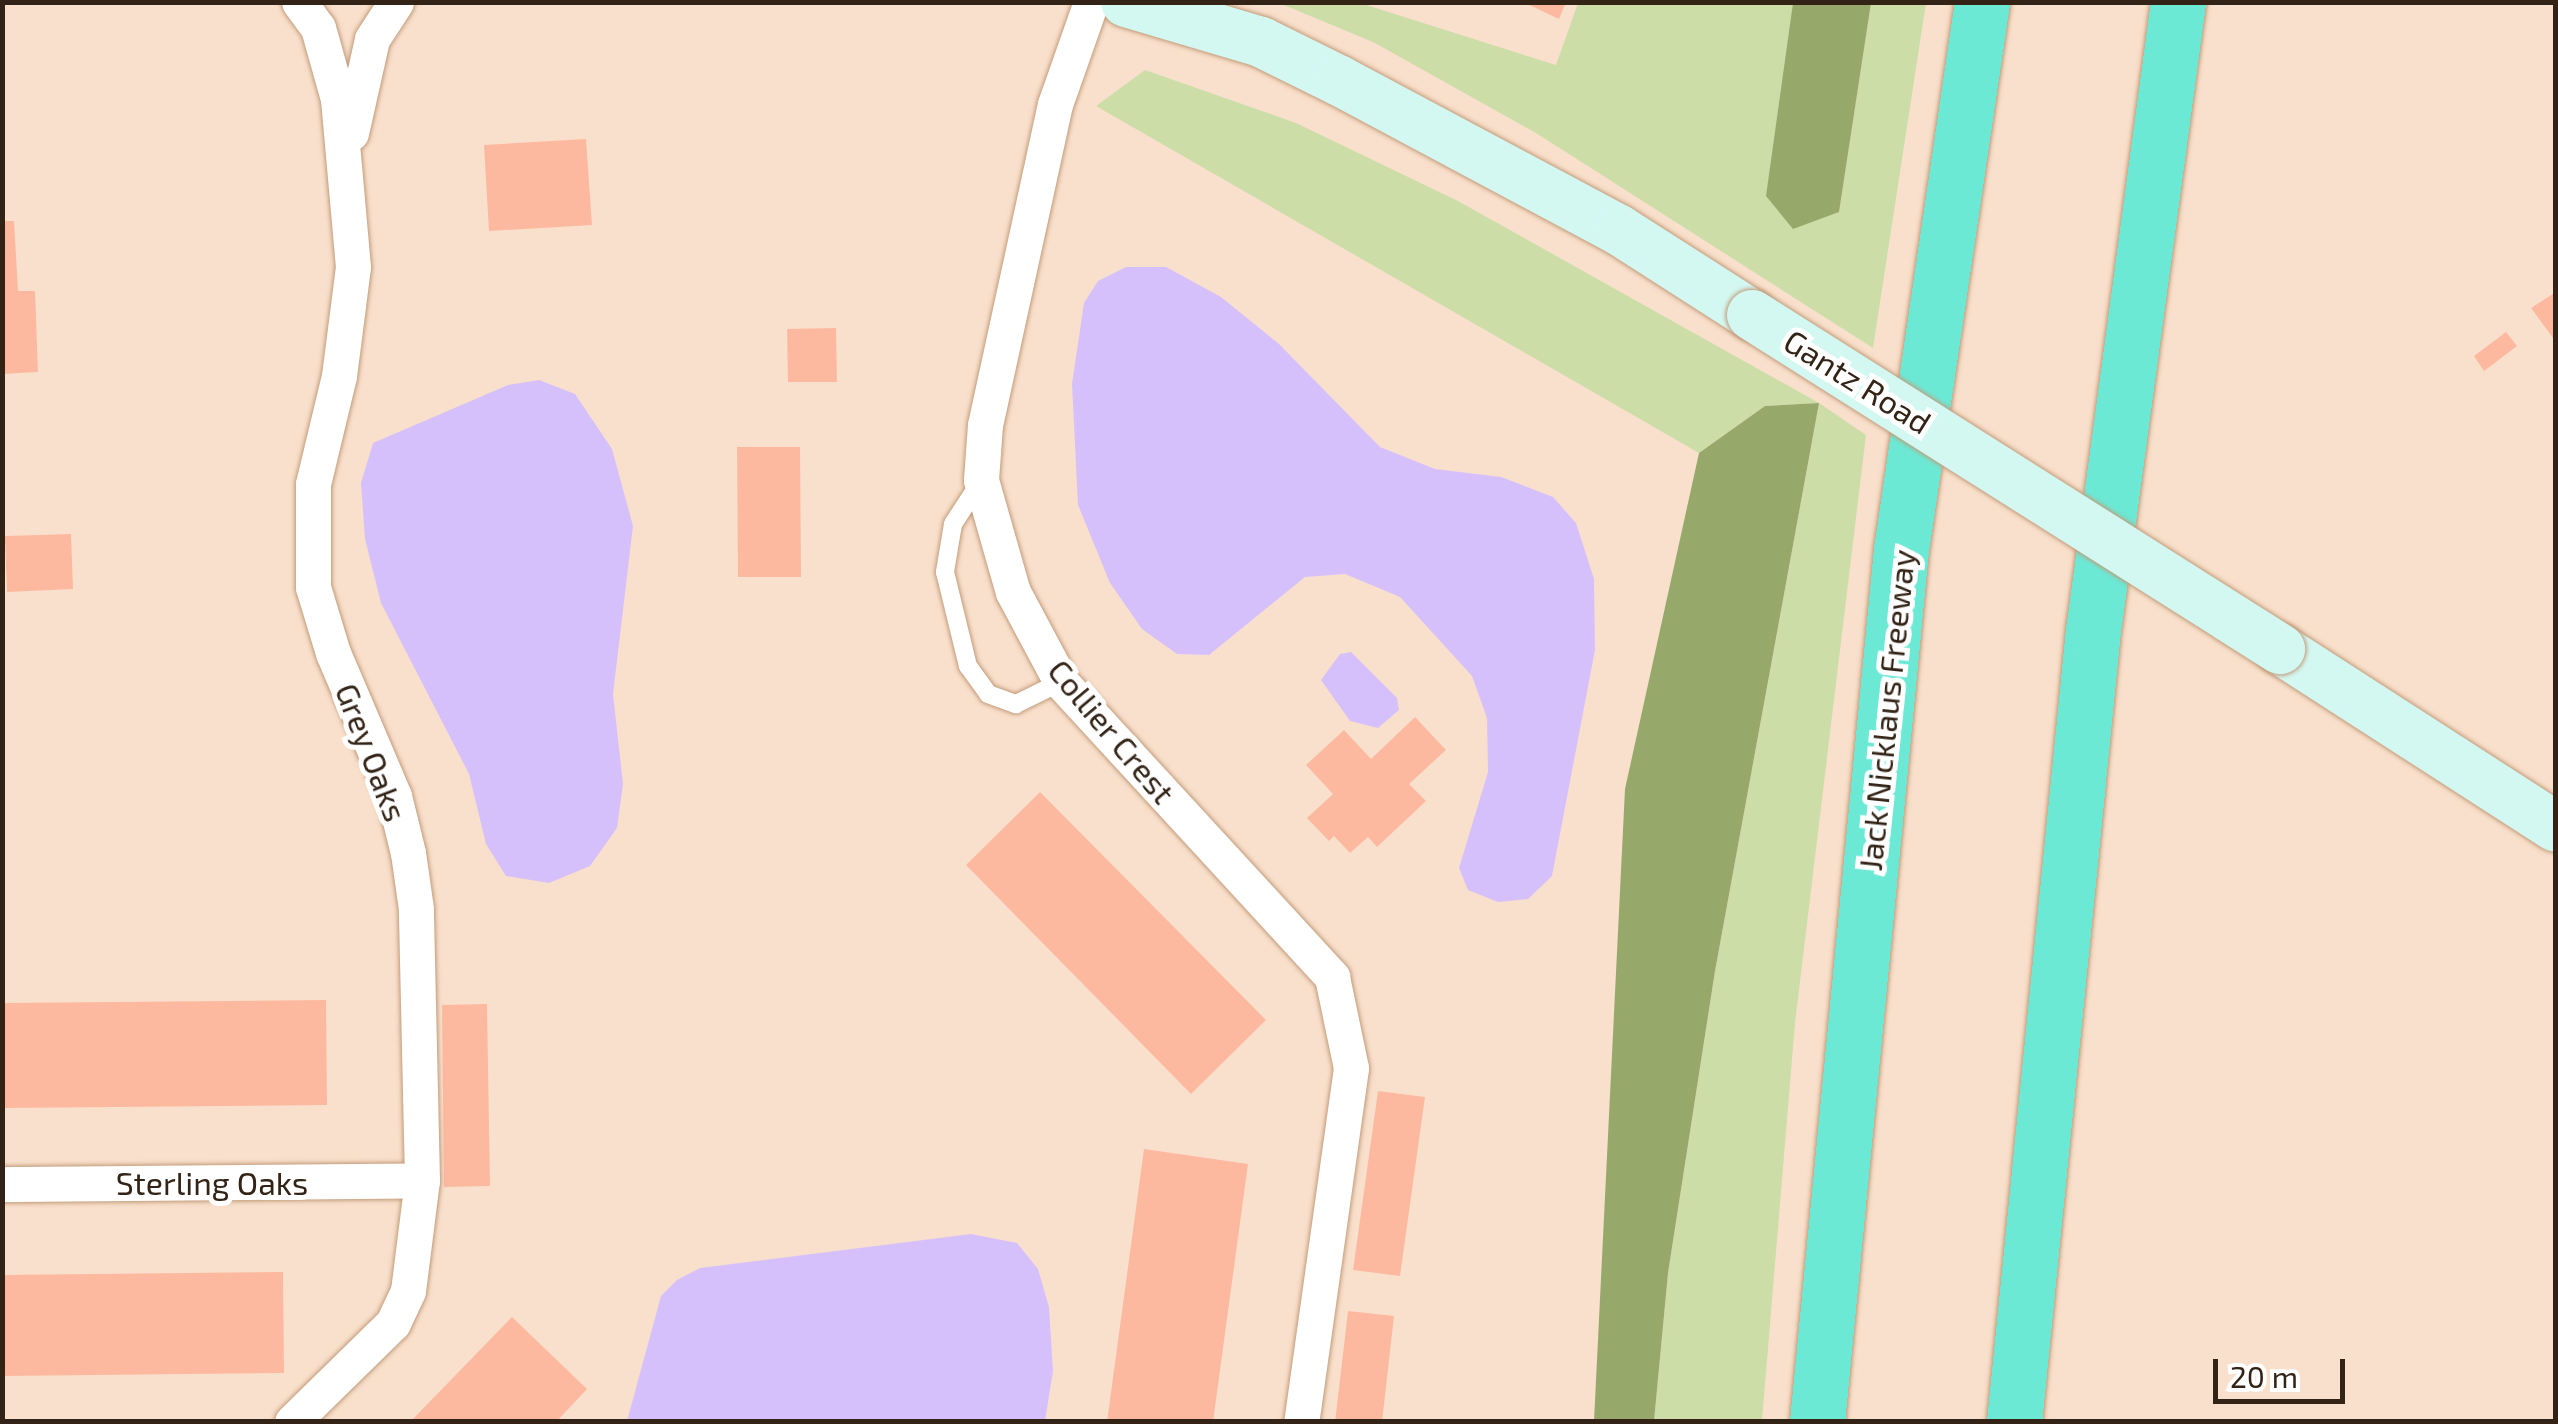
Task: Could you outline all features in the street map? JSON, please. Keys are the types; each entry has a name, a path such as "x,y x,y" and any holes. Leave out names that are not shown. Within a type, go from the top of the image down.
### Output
{"highway":[{"name":"Jack Nicklaus Freeway","path":"1817,1422 1902,550 1982,2"},
{"path":"2014,1422 2094,631 2178,2"}],"main road":[{"name":"Gantz Road","path":"1126,2 1262,42 1619,230 2556,827"}],"street":[{"name":"Grey Oaks","path":"292,1422 393,1324 408,1291 422,1180 416,909 408,853 394,796 333,653 313,587 314,484 338,376 353,267 338,100 318,28 299,2"},
{"name":"Grey Oaks","path":"346,163 372,39 396,2"},
{"name":"Collier Crest","path":"1091,2 1055,104 985,425 981,480 1013,592 1060,682 1332,977 1351,1068 1300,1422"},
{"name":"Sterling Oaks","path":"2,1184 422,1180"}],"lane":[{"path":"981,480 953,524 945,572 968,666 988,694 1016,704 1060,682"}],"green space":[{"path":"1279,3 1360,3 1556,65 1578,3 1793,3 1789,66 1839,211 1871,3 1926,3 1873,348 1536,133 1373,42"},
{"path":"1793,3 1871,3 1839,212 1793,229 1766,196"},
{"path":"1145,70 1296,123 1458,201 1819,403 1765,406 1699,453 1096,106"},
{"path":"1819,403 1866,435 1795,1023 1762,1421 1654,1421 1668,1273 1715,971"},
{"path":"1819,403 1715,971 1668,1273 1654,1421 1594,1421 1625,789 1699,453 1765,406"}],"shaded area":[{"path":"1126,267 1166,267 1221,297 1279,344 1380,447 1435,469 1501,477 1553,497 1576,523 1594,579 1595,650 1552,876 1528,899 1498,902 1468,890 1459,868 1488,772 1487,718 1472,676 1400,597 1345,574 1305,577 1209,655 1177,654 1142,629 1110,583 1078,505 1072,384 1084,303 1098,281"},
{"path":"539,380 575,394 612,449 633,526 613,694 623,784 617,828 590,866 549,883 506,876 486,844 469,774 381,603 365,539 361,483 373,443 508,385"},
{"path":"1351,652 1397,698 1399,710 1378,728 1350,721 1321,680 1340,654"},
{"path":"971,1234 1017,1243 1038,1269 1049,1307 1053,1371 1045,1421 627,1421 661,1296 677,1280 700,1268"}],"building":[{"path":"1523,2 1566,2 1559,19"},
{"path":"586,139 592,225 489,231 484,145"},
{"path":"2,221 14,221 18,291 35,291 38,372 2,374"},
{"path":"2556,292 2556,342 2531,308"},
{"path":"836,328 837,382 788,382 787,329"},
{"path":"2506,332 2517,346 2484,371 2474,356"},
{"path":"737,447 800,447 801,577 738,577"},
{"path":"71,534 73,589 7,592 5,536"},
{"path":"1415,717 1446,750 1409,784 1426,801 1377,847 1368,837 1350,853 1334,836 1329,841 1307,818 1333,794 1306,765 1344,730 1371,759"},
{"path":"1040,792 1266,1020 1191,1094 966,865"},
{"path":"326,1000 327,1105 2,1108 2,1003"},
{"path":"487,1004 490,1186 444,1187 442,1005"},
{"path":"1378,1091 1425,1097 1400,1276 1353,1270"},
{"path":"1144,1149 1248,1164 1213,1422 1107,1422"},
{"path":"283,1272 284,1373 2,1376 2,1275"},
{"path":"1348,1311 1394,1316 1382,1422 1335,1422"},
{"path":"512,1317 587,1389 556,1422 410,1422"}]}
